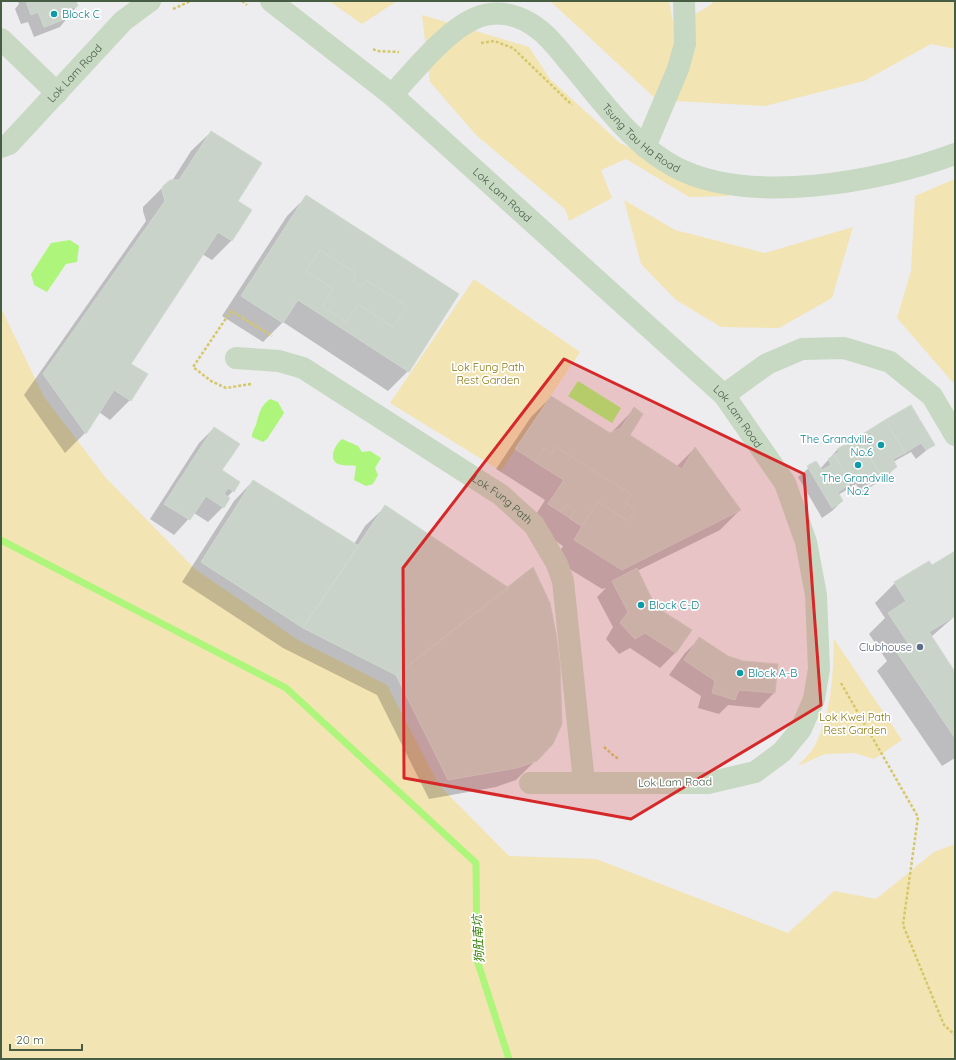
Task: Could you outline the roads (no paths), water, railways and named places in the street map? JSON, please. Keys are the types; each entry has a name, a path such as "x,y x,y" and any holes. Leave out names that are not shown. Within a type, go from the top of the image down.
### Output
{"street":[{"path":"123,21 132,1"},
{"name":"Lok Lam Road","path":"1,147 9,144 123,21 150,1"},
{"name":"Lok Lam Road","path":"271,1 392,95 724,395 785,483 806,542 816,595 818,669 814,699 801,729 782,752 755,772 708,783 530,783"},
{"path":"645,147 678,69 685,44 684,1"},
{"name":"Tsung Tau Ha Road","path":"392,95 446,38 468,21 491,14 514,16 532,24 546,36 627,130 645,147 660,158 686,172 715,182 753,186 802,186 853,180 915,167 955,154"},
{"path":"1,39 57,93"},
{"path":"724,395 767,364 802,349 844,348 890,362 932,396 955,435"},
{"name":"Lok Fung Path","path":"236,358 279,361 303,368 501,495 534,524 557,564 564,581 584,782"}],"waterway":[{"name":"狗肚南坑","path":"1,540 286,688 476,863 477,960 509,1059"}],"place":[{"name":"Block C","path":"54,14"},
{"name":"The Grandville No.6","path":"881,445"},
{"name":"The Grandville No.2","path":"858,465"},
{"name":"Block C-D","path":"641,605"},
{"name":"Clubhouse","path":"920,647"},
{"name":"Block A-B","path":"740,673"}],"park label":[{"name":"Lok Fung Path Rest Garden","path":"488,373"},
{"name":"Lok Kwei Path Rest Garden","path":"855,723"}]}
